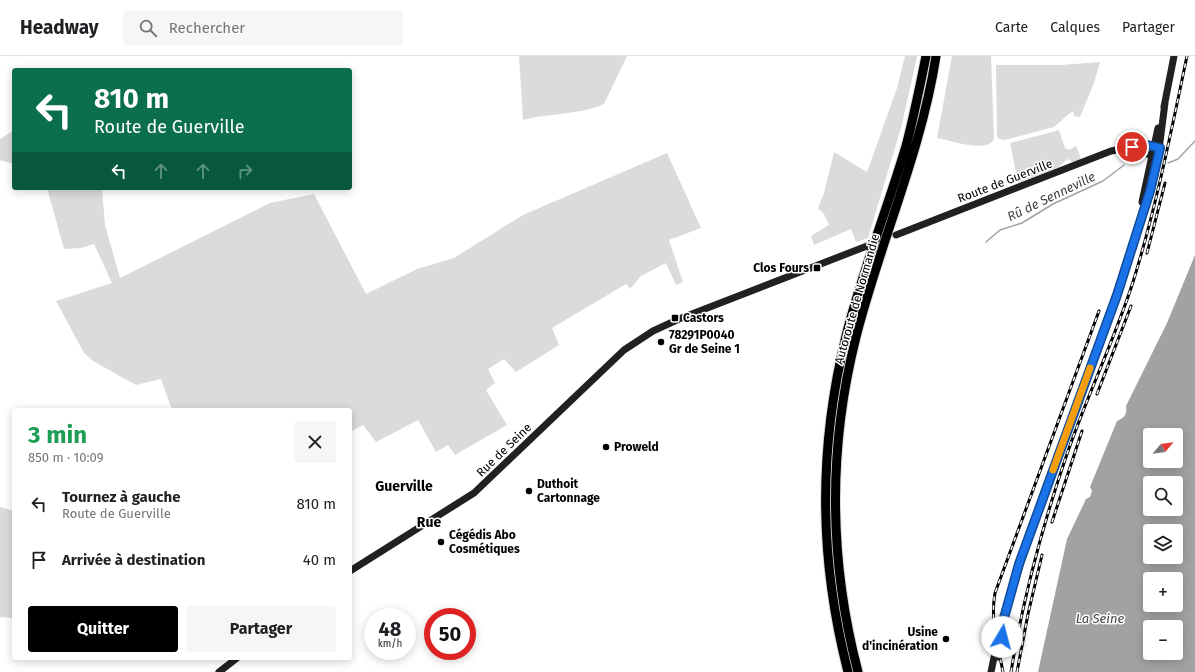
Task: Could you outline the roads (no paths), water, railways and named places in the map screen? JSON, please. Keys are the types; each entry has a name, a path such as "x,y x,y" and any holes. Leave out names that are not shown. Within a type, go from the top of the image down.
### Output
{"highway":[{"name":"Autoroute de Normandie","path":"848,672 834,611 826,548 827,444 840,365 855,305 906,145 926,56"},
{"name":"Autoroute de Normandie","path":"858,672 844,608 836,547 835,471 837,445 849,368 866,303 916,148 936,56"}],"street":[{"path":"995,672 998,657 998,639 1027,542 1130,253 1155,157 1174,56"},
{"name":"Route de Guerville","path":"896,235 1111,151 1147,145 1157,147"},
{"path":"1123,148 1155,157"},
{"name":"Rue de Seine","path":"352,571 479,489 611,360 631,344 661,327 867,246"},
{"path":"990,672 998,648 1004,618"},
{"path":"220,672 235,660"},
{"path":"225,672 240,660"}],"water":[{"name":"La Seine","path":"1195,255 1195,672 1038,672 1067,539 1086,499 1090,497 1092,491 1090,487 1117,421 1125,415 1126,406 1167,323"}],"waterway":[{"name":"Rû de Senneville","path":"1168,163 1178,159 1195,141"},
{"name":"Rû de Senneville","path":"986,242 1000,230 1022,223 1053,204 1103,181 1124,165"}],"railway":[{"path":"1011,672 1027,590 1057,483 1082,413 1133,282 1163,170 1187,56"},
{"path":"1147,253 1165,183"},
{"path":"1097,394 1131,306"},
{"path":"1003,672 994,623 993,613 995,593 1099,311"},
{"path":"1052,522 1082,431"},
{"path":"1017,672 1028,614 1042,555"}],"place":[{"name":"Clos Fours","path":"817,268"},
{"name":"Castors","path":"675,318"},
{"name":"78291P0040 Gr de Seine 1","path":"661,342"},
{"name":"Proweld","path":"606,447"},
{"name":"Duthoit Cartonnage","path":"529,491"},
{"name":"Cégédis Abo Cosmétiques","path":"441,542"},
{"name":"Usine d'incinération","path":"946,639"}],"district":[{"name":"Guerville","path":"404,486"},
{"name":"Rue","path":"429,522"}]}
